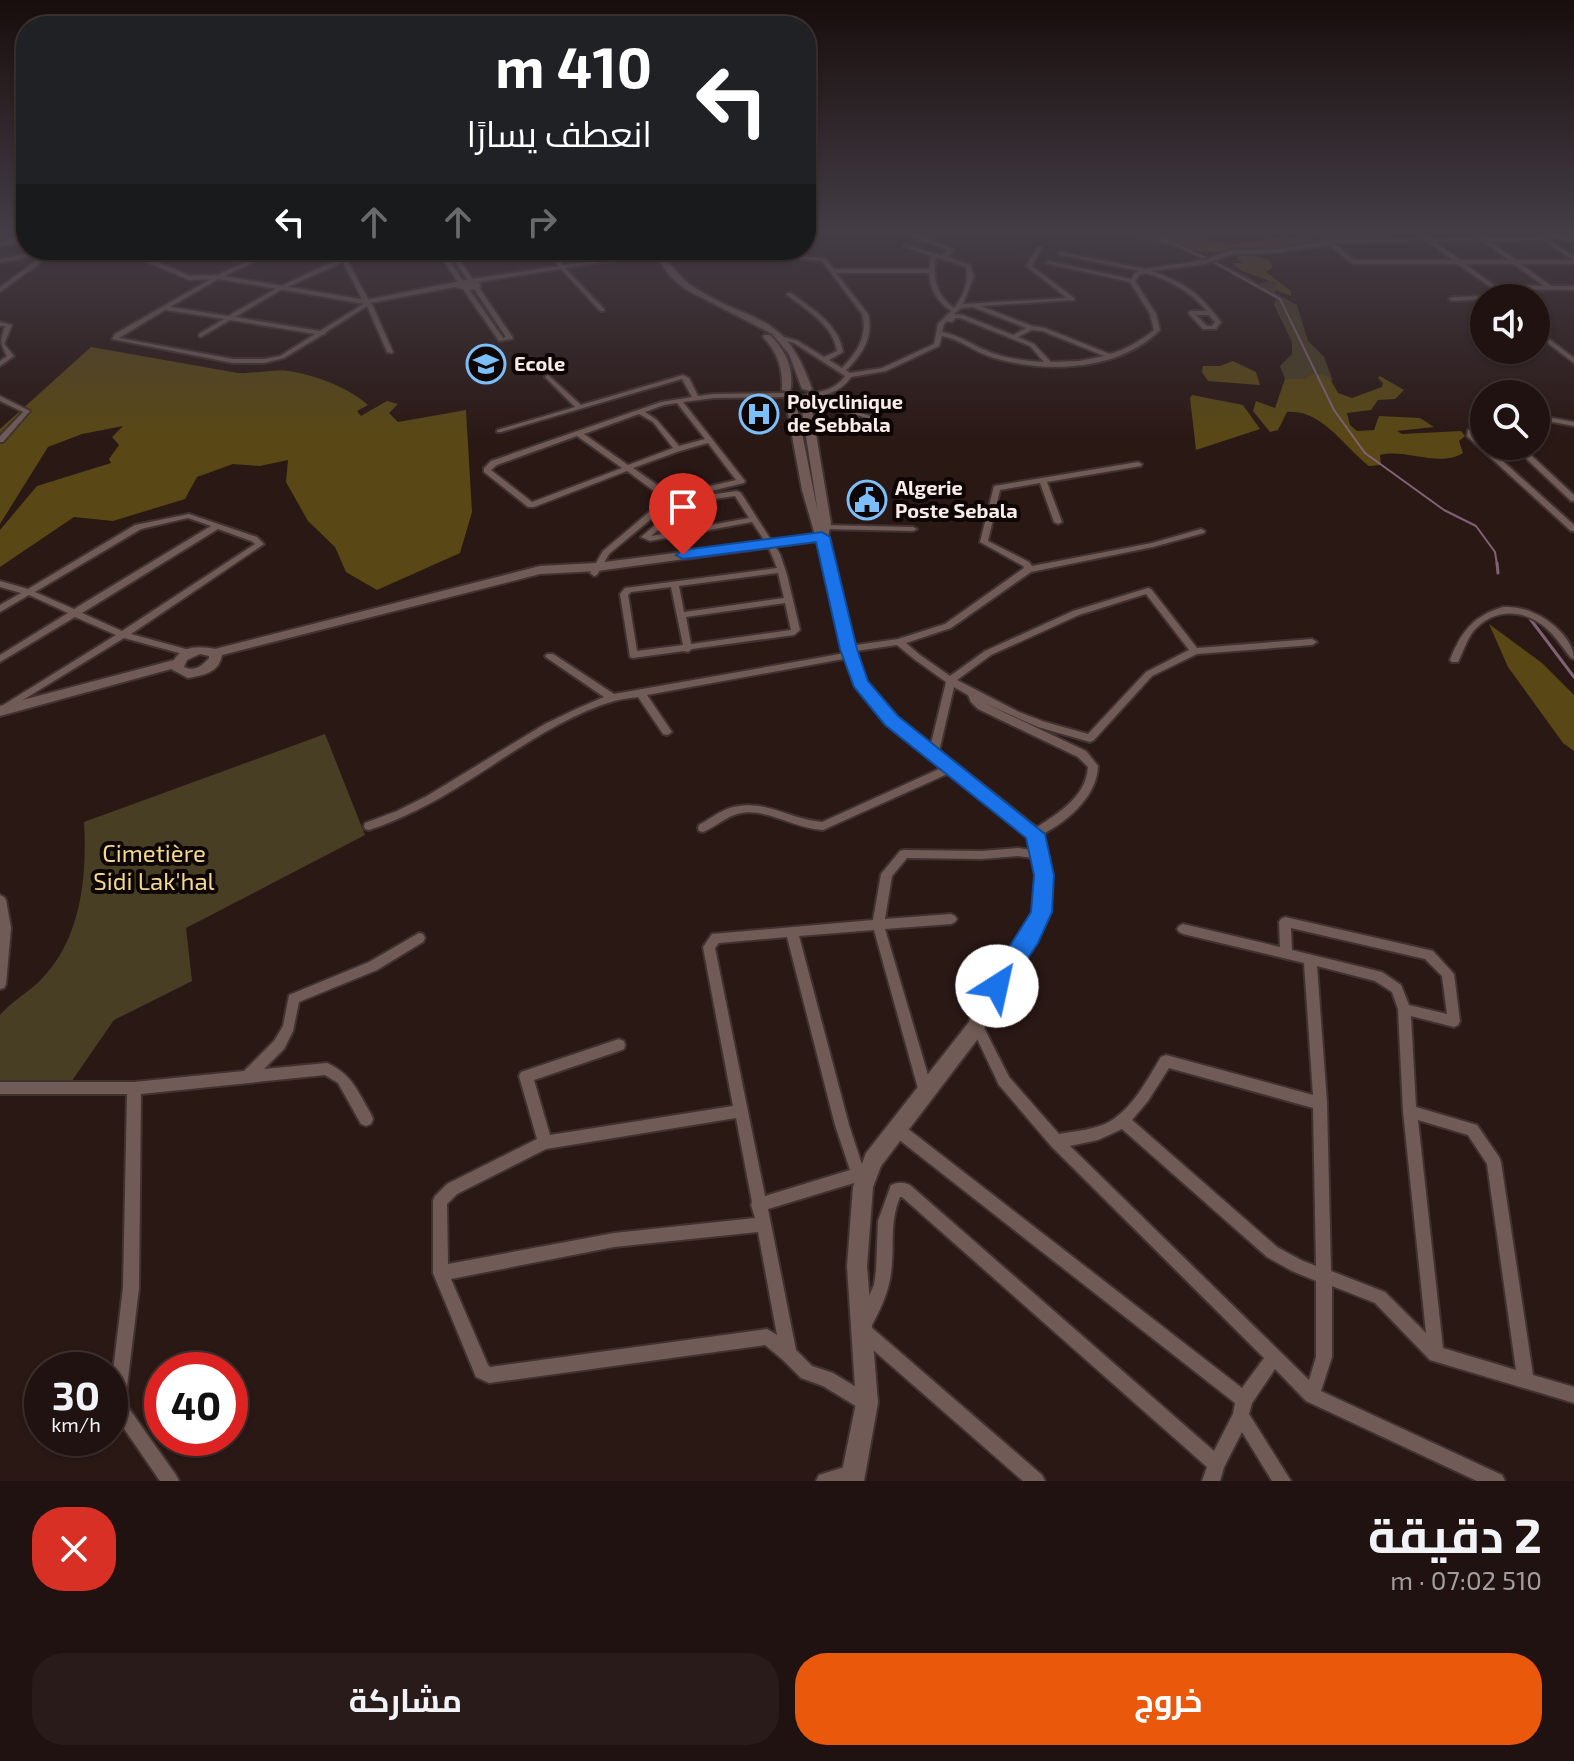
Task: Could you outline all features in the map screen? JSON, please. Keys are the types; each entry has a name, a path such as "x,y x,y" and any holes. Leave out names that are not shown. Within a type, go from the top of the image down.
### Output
{"street":[{"path":"178,300 115,339 233,361 261,361 282,357 368,302"},
{"path":"201,335 260,300"},
{"path":"355,300 379,300"},
{"path":"477,300 501,340 510,338 480,300"},
{"path":"593,300 602,310"},
{"path":"700,300 772,340 783,357 813,523 823,535"},
{"path":"711,300 781,338 796,342 846,372 870,374 920,355 937,345 951,318 959,315 1035,346 1049,363"},
{"path":"797,300 823,321 840,346 840,352 825,359"},
{"path":"710,440 677,449 531,505 487,470 494,463 678,400 829,393 861,350 868,321 853,300"},
{"path":"941,300 943,304 956,308 1057,300"},
{"path":"944,334 941,324 959,300"},
{"path":"944,334 999,357 1077,363 1111,357 1157,330 1153,314 1144,300"},
{"path":"1199,300 1211,313"},
{"path":"368,302 390,352"},
{"path":"976,306 1031,328 1055,333 1111,357"},
{"path":"164,308 323,333"},
{"path":"0,324 9,325 1,344 11,356 0,364"},
{"path":"1014,337 1031,328"},
{"path":"758,1205 860,1181 977,1026 983,1003 1030,936 1041,912 1044,875 1035,834 986,793 933,756 876,703 860,683 823,535 807,394 794,356 781,338"},
{"path":"1550,342 1574,361"},
{"path":"548,377 579,407"},
{"path":"499,431 683,377 696,398"},
{"path":"807,394 875,419"},
{"path":"0,398 27,411 0,440"},
{"path":"596,570 606,553 671,498 741,481 678,400"},
{"path":"639,411 655,421 677,449"},
{"path":"1550,420 1574,424"},
{"path":"578,433 657,489"},
{"path":"1498,460 1574,529"},
{"path":"1532,460 1574,499"},
{"path":"1026,570 1026,564 987,545 983,538 995,490 1138,464"},
{"path":"1043,480 1058,522"},
{"path":"754,519 650,539 645,537 690,500 737,493 754,519 771,545 779,570 788,600 794,632 633,655 624,594 628,590 779,570"},
{"path":"0,609 138,527 189,516 260,544 0,712"},
{"path":"0,659 217,526"},
{"path":"216,656 540,575 596,570 823,535 913,529"},
{"path":"369,826 412,809 531,734 612,698 899,642 948,626 1026,570 1153,545 1201,531"},
{"path":"674,583 688,649"},
{"path":"0,584 29,592 71,614 123,635 190,653 209,650 216,656"},
{"path":"933,756 951,680 1001,647 1076,613 1150,592 1195,651"},
{"path":"681,615 788,600"},
{"path":"1455,660 1460,644 1479,618 1500,611 1526,612 1547,624 1574,656"},
{"path":"899,642 922,662 972,691 1046,726 1090,738 1149,674 1195,651 1312,642"},
{"path":"0,712 177,666 190,653"},
{"path":"177,666 188,674 197,673 213,665 216,656"},
{"path":"550,656 612,698"},
{"path":"972,691 981,707 1082,754 1093,766 1092,780 1079,801 1035,834"},
{"path":"641,694 667,732"},
{"path":"703,828 746,808 802,825 823,826 950,768"},
{"path":"926,1093 878,925 887,874 904,854 1018,852 1041,855"},
{"path":"0,900 5,928 0,984"},
{"path":"789,1354 709,947 716,938 951,919"},
{"path":"1286,954 1285,922 1429,955 1448,974 1454,1021 1404,1009"},
{"path":"1183,929 1385,980 1397,989 1404,1009 1410,1111 1436,1354"},
{"path":"792,932 860,1181 857,1266 867,1403 853,1476 825,1481"},
{"path":"247,1077 279,1045 289,1027 293,999 373,966 419,938"},
{"path":"1310,960 1320,1103 1324,1276 1324,1357 1312,1395"},
{"path":"977,1026 1004,1081 1056,1141 1312,1395 1496,1481"},
{"path":"545,1142 526,1076 619,1045"},
{"path":"1056,1141 1097,1136 1124,1122 1136,1109 1166,1061 1320,1103"},
{"path":"0,1088 134,1088 327,1069 343,1079 366,1119"},
{"path":"134,1088 131,1288 117,1405 170,1481"},
{"path":"740,1111 545,1142 452,1189 440,1201 441,1273 482,1371 489,1375 767,1337 807,1372 827,1379 867,1403"},
{"path":"1410,1111 1472,1130 1494,1162 1526,1381"},
{"path":"1124,1122 1272,1252 1380,1297 1436,1354 1574,1395"},
{"path":"898,1130 1243,1408 1282,1481"},
{"path":"862,1329 879,1295 884,1272 884,1214 896,1190 905,1190 1215,1475 1243,1408 1274,1357"},
{"path":"441,1273 614,1240 763,1224"},
{"path":"862,1329 1036,1481"}],"green space":[{"path":"1276,300 1288,300 1297,305 1308,341 1324,357 1333,381 1313,373 1304,379 1285,379 1280,366 1292,354 1292,342 1274,305"},
{"name":"Cimetière Sidi Lak'hal","path":"325,734 365,835 186,928 192,981 114,1020 71,1082 0,1081 0,1015 46,974 68,941 75,922 83,882 84,822"}],"shaded area":[{"path":"91,347 238,373 282,371 309,375 341,387 368,405 357,411 361,416 387,401 398,404 389,413 398,422 466,410 472,512 460,553 377,590 346,572 335,547 308,521 286,482 288,460 260,466 233,464 197,477 185,499 113,521 74,517 0,567 0,530 37,486 111,463 109,459 119,445 112,437 123,426 82,434 48,447 0,524 0,429"},
{"path":"1233,361 1256,372 1260,385 1208,381 1202,372 1203,366 1220,366"},
{"path":"1313,373 1329,377 1338,393 1352,398 1382,387 1380,376 1404,390 1395,399 1378,400 1371,410 1347,413 1350,425 1357,431 1374,430 1379,416 1420,418 1434,427 1397,431 1402,434 1461,431 1465,436 1459,441 1463,453 1444,459 1380,455 1381,465 1369,466 1322,423 1300,413 1287,412 1278,430 1270,432 1253,411 1256,401 1275,408 1285,379 1304,379"},
{"path":"1192,395 1243,405 1260,429 1196,450"},
{"path":"1489,624 1542,663 1574,695 1574,751 1563,743 1508,667"}],"waterway":[{"path":"1281,300 1334,410 1365,453 1444,510 1476,526 1495,552 1497,565"},
{"path":"1497,563 1498,573"},
{"path":"1528,616 1574,677"}],"place":[{"name":"Ecole","path":"486,364"},
{"name":"Polyclinique de Sebbala","path":"759,414"},
{"name":"Algerie Poste Sebala","path":"867,500"}],"route":[{"path":"683,555 822,537 860,683 892,720 933,756 986,793 1035,834 1044,875 1041,912 1030,936 997,986"}]}
